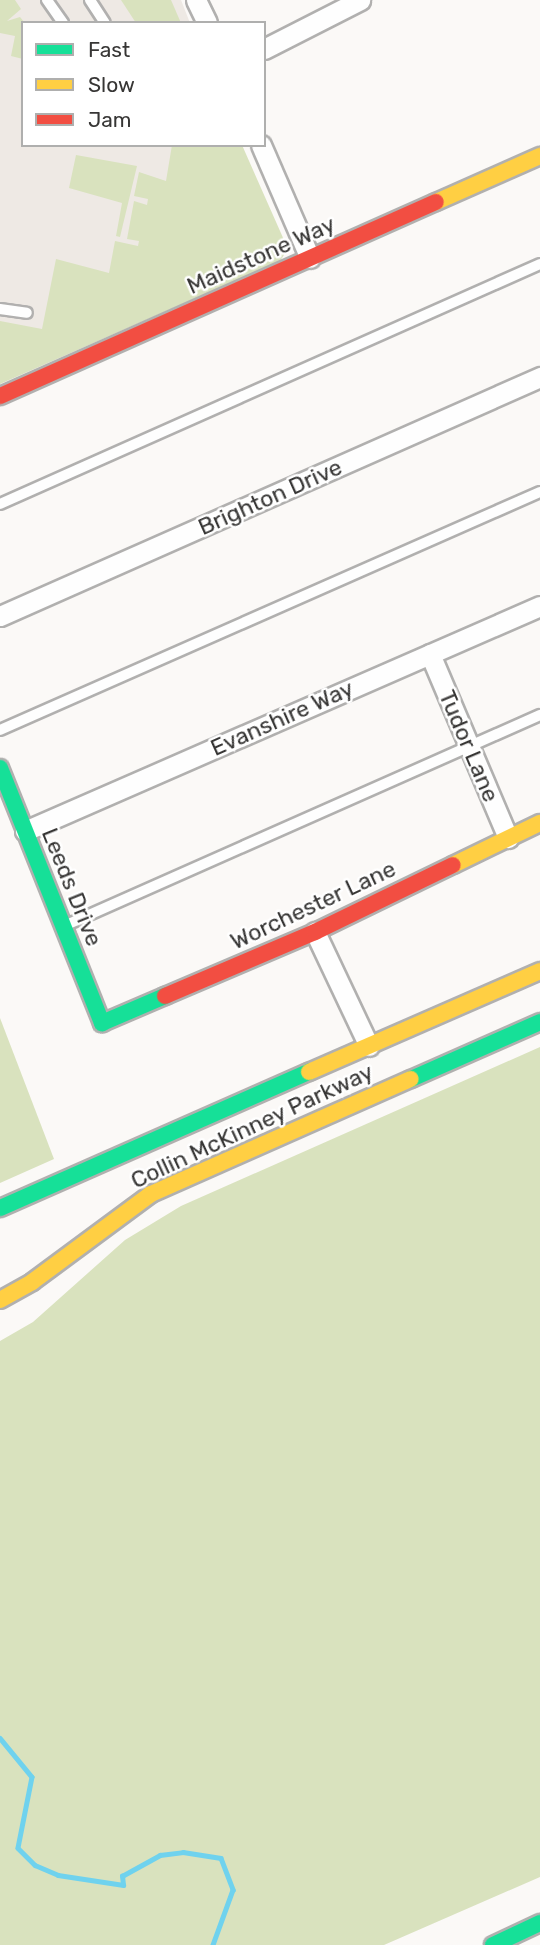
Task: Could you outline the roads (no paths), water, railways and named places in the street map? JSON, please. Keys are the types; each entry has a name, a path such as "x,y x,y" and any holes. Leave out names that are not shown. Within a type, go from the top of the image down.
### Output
{"street":[{"path":"196,0 206,21"},
{"path":"266,47 360,0"},
{"path":"262,147 310,258"},
{"name":"Maidstone Way","path":"0,396 540,156"},
{"name":"Brighton Drive","path":"0,616 540,377"},
{"name":"Evanshire Way","path":"24,831 540,606"},
{"name":"Tudor Lane","path":"429,654 508,838"},
{"name":"Leeds Drive","path":"0,768 102,1023"},
{"name":"Worchester Lane","path":"102,1023 315,932 540,823"},
{"path":"315,932 369,1046"},
{"name":"Collin McKinney Parkway","path":"0,1208 540,971"},
{"name":"Collin McKinney Parkway","path":"0,1300 33,1282 151,1194 540,1022"},
{"path":"493,1945 540,1923"}],"lane":[{"path":"47,0 62,21"},
{"path":"90,0 104,21"},
{"path":"0,504 540,264"},
{"path":"0,309 27,313"},
{"path":"0,730 540,492"},
{"path":"63,927 540,715"}],"waterway":[{"path":"0,1738 32,1777 18,1848 35,1865 58,1875 123,1885 122,1876 160,1855 183,1852 221,1858 233,1890 213,1945"}]}
